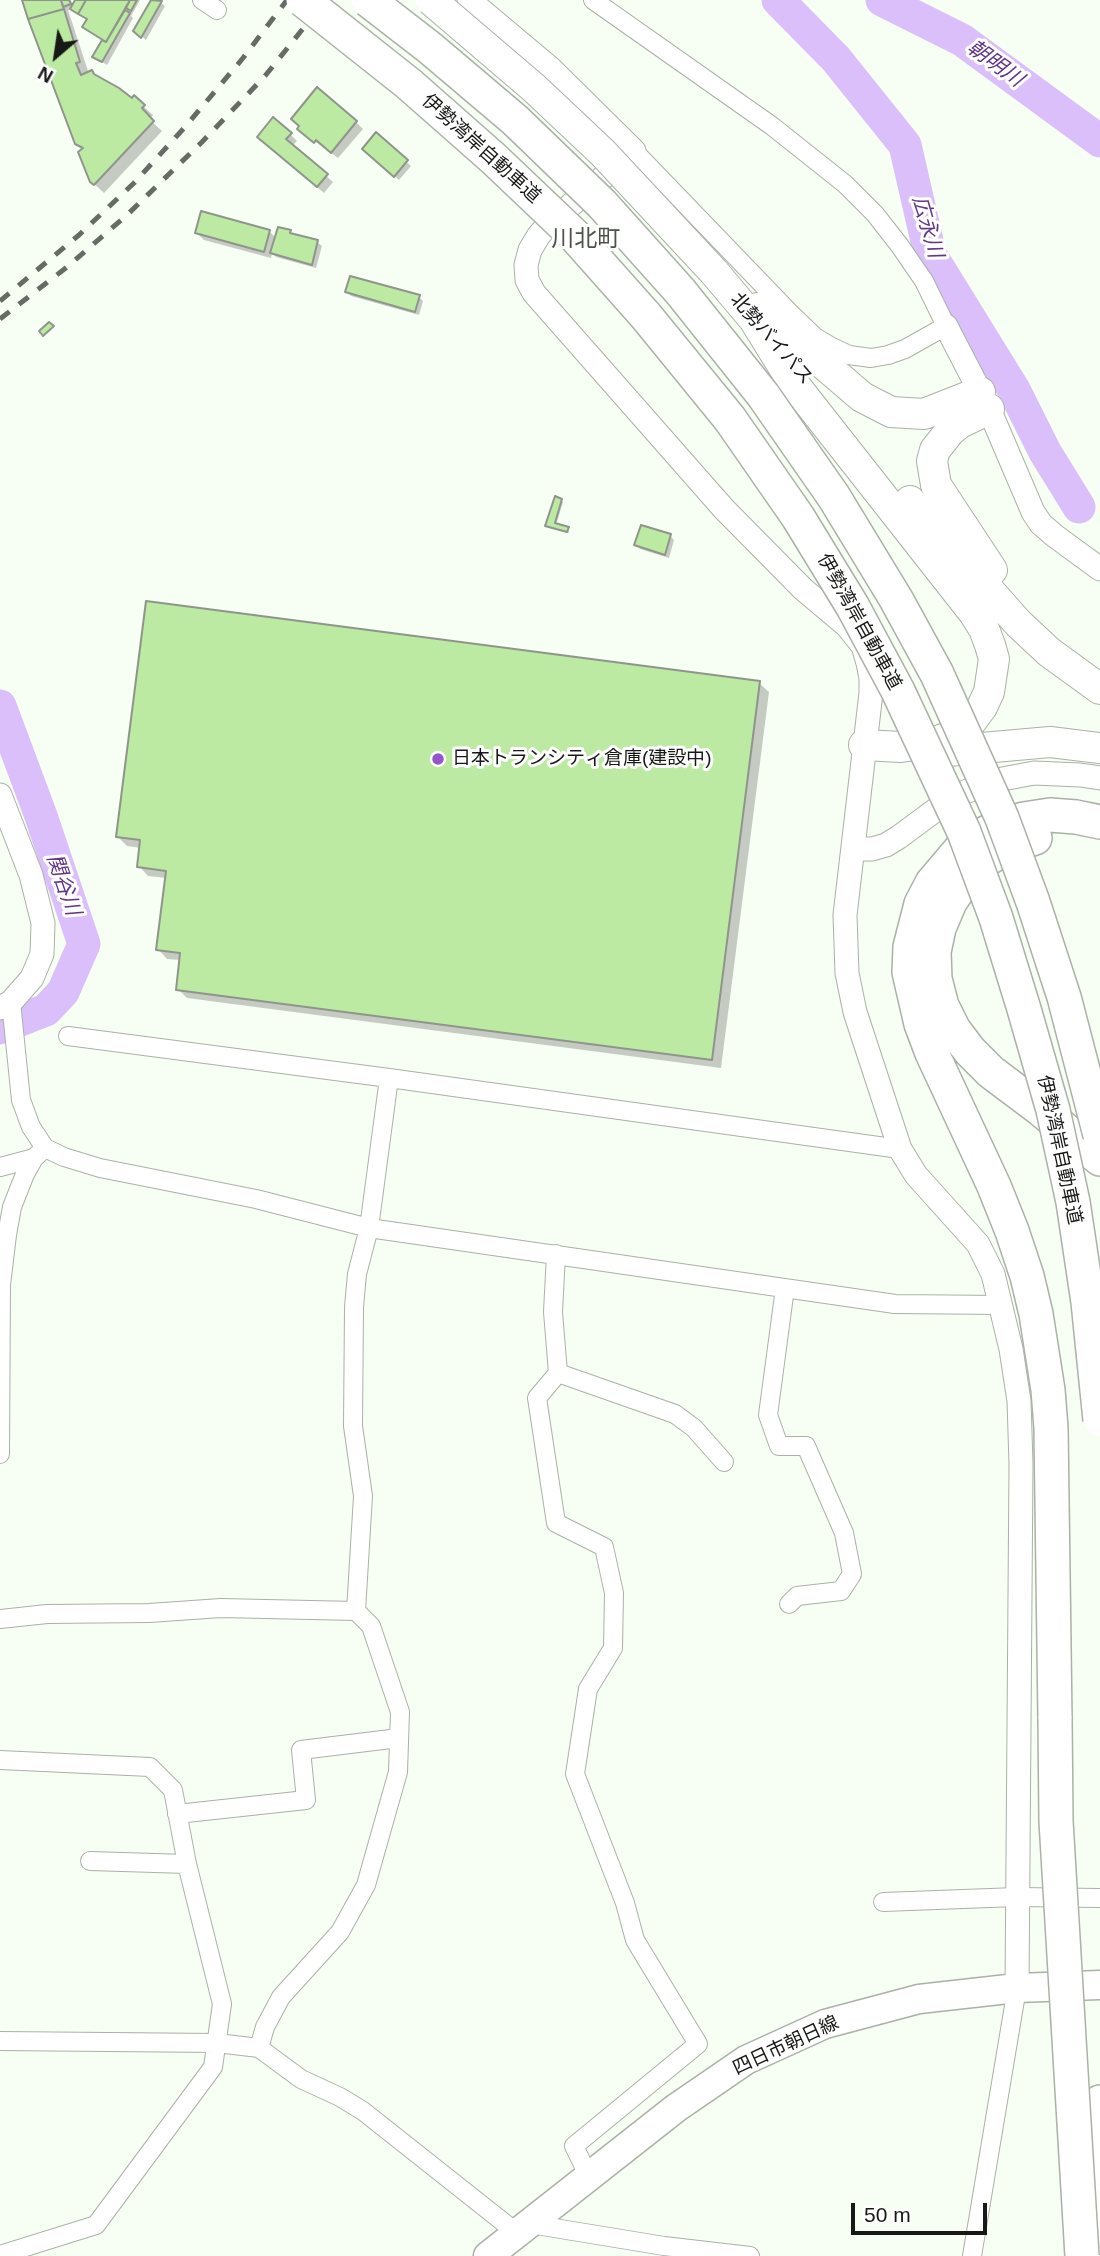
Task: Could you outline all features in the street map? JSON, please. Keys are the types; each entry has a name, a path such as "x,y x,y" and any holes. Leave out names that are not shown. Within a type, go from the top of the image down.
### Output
{"highway":[{"name":"伊勢湾岸自動車道","path":"303,0 409,84 493,158 574,235 646,316 730,419 798,517 853,607 898,691 964,832 996,918 1024,1009 1053,1110 1073,1202 1088,1302 1100,1420"},
{"name":"伊勢湾岸自動車道","path":"368,0 515,120 602,204 680,291 755,385 834,497 896,599 937,674 1002,818 1064,997 1100,1135"},
{"name":"北勢バイパス","path":"431,0 534,88 603,153 714,272 1018,623 1049,652 1100,689"},
{"path":"714,272 875,405 891,412 924,414 984,401"},
{"path":"755,321 794,384 974,613 984,629 994,659 989,692 982,707 970,723 955,734 936,742 901,747 864,745"},
{"path":"984,401 941,440 932,461 936,485 1001,584 1030,620 1056,645 1100,679"},
{"path":"864,745 904,751 940,752 1050,742 1100,748"},
{"path":"1082,2256 1056,1821 1052,1466 1048,1390 1036,1314 1020,1253 994,1186 932,1054 914,998 909,972 910,947 921,904 932,883 960,850 979,836 1024,819 1050,815 1100,822"},
{"path":"1100,842 1056,836 1032,838 1003,849 983,862 964,881 950,902 939,928 934,952 935,979 942,1006 954,1030 970,1051 991,1072 1100,1159"},
{"path":"1098,2256 1100,2102"}],"main road":[{"name":"四日市朝日線","path":"488,2256 676,2108 746,2060 825,2024 919,1998 1017,1988 1100,1985"}],"street":[{"path":"469,0 549,67 815,337 849,355 871,358 905,349 946,326"},
{"path":"593,0 772,126 845,184 875,214 924,281 984,401 1037,518 1055,536 1100,569"},
{"path":"634,151 551,222 540,235 530,250 526,265 527,280 534,293 724,509 803,589 847,626 863,646 871,678 845,915 847,973 855,1012 900,1149 916,1175 978,1244 993,1273 1019,1401 1021,1464 1017,1988 972,2256"},
{"path":"853,849 872,849 886,845 953,797 992,780 1034,773 1100,778"},
{"path":"0,795 31,876 43,923 42,954 32,978 9,1015 22,1100 40,1153"},
{"path":"68,1036 900,1149"},
{"path":"356,1611 363,1496 353,1426 356,1274 369,1228 389,1078"},
{"path":"0,1454 1,1285 12,1207 24,1174 40,1153"},
{"path":"0,1167 40,1153 100,1168 256,1199 369,1228 895,1304 1001,1305"},
{"path":"556,1254 553,1312 558,1373 537,1398 556,1523 604,1547 614,1593 613,1648 588,1689 575,1774 625,1903 635,1940 698,2044 574,2146 589,2178"},
{"path":"785,1287 768,1415 779,1447 806,1446 845,1533 852,1574 841,1591 797,1596 789,1604"},
{"path":"558,1373 675,1414 694,1428 724,1462"},
{"path":"0,1619 47,1614 149,1613 221,1608 356,1611 371,1626 400,1712 398,1772 366,1885 340,1931 281,1997 265,2027 259,2049"},
{"path":"177,1814 306,1800 301,1750 399,1738"},
{"path":"0,1760 150,1767 173,1790 187,1864 222,2004 213,2067 96,2225 0,2255"},
{"path":"90,1861 187,1864"},
{"path":"883,1902 1017,1897 1100,1898"},
{"path":"0,2041 217,2043 259,2049 301,2079 363,2111 524,2228 663,2251 750,2256"}],"building":[{"path":"22,0 61,0 64,9 28,19"},
{"path":"61,0 69,0 71,4 63,7"},
{"path":"75,0 86,0 78,14 70,9"},
{"path":"86,0 130,0 106,42 82,27 87,19 78,14"},
{"path":"130,0 137,0 131,11 126,8"},
{"path":"151,0 162,1 141,38 133,31"},
{"path":"64,9 80,62 76,63 81,75 92,70 94,74 132,98 134,95 145,105 142,108 154,121 94,185 90,182 78,152 83,148 75,144 28,19"},
{"path":"125,10 130,13 102,62 92,57 102,40 106,42"},
{"path":"317,87 357,121 331,153 297,129 299,126 291,119"},
{"path":"273,117 292,133 286,139 328,174 317,187 257,137"},
{"path":"376,132 408,160 394,177 362,149"},
{"path":"201,211 270,230 264,252 195,233"},
{"path":"278,227 318,240 312,265 270,253"},
{"path":"350,276 420,295 415,312 345,292"},
{"path":"49,322 54,326 43,336 39,331"},
{"path":"555,496 562,499 555,523 569,527 567,532 545,526"},
{"path":"641,525 671,534 665,555 634,545"},
{"name":"日本トランシティ倉庫(建設中)","path":"146,601 760,681 712,1060 176,990 180,953 156,950 166,871 137,867 140,840 116,837"}],"waterway":[{"name":"広永川","path":"778,0 836,59 905,145 930,254 1014,390 1045,452 1079,507"},
{"name":"朝明川","path":"882,0 962,40 1100,141"},
{"name":"関谷川","path":"0,706 84,944 63,992 46,1010 0,1028"}],"railway":[{"path":"0,301 79,235 134,183 243,58 287,0"},
{"path":"0,319 67,267 127,215 202,142 265,76 326,0"}],"place":[{"name":"日本トランシティ倉庫(建設中)","path":"438,759"}],"district":[{"name":"川北町","path":"586,240"}]}
